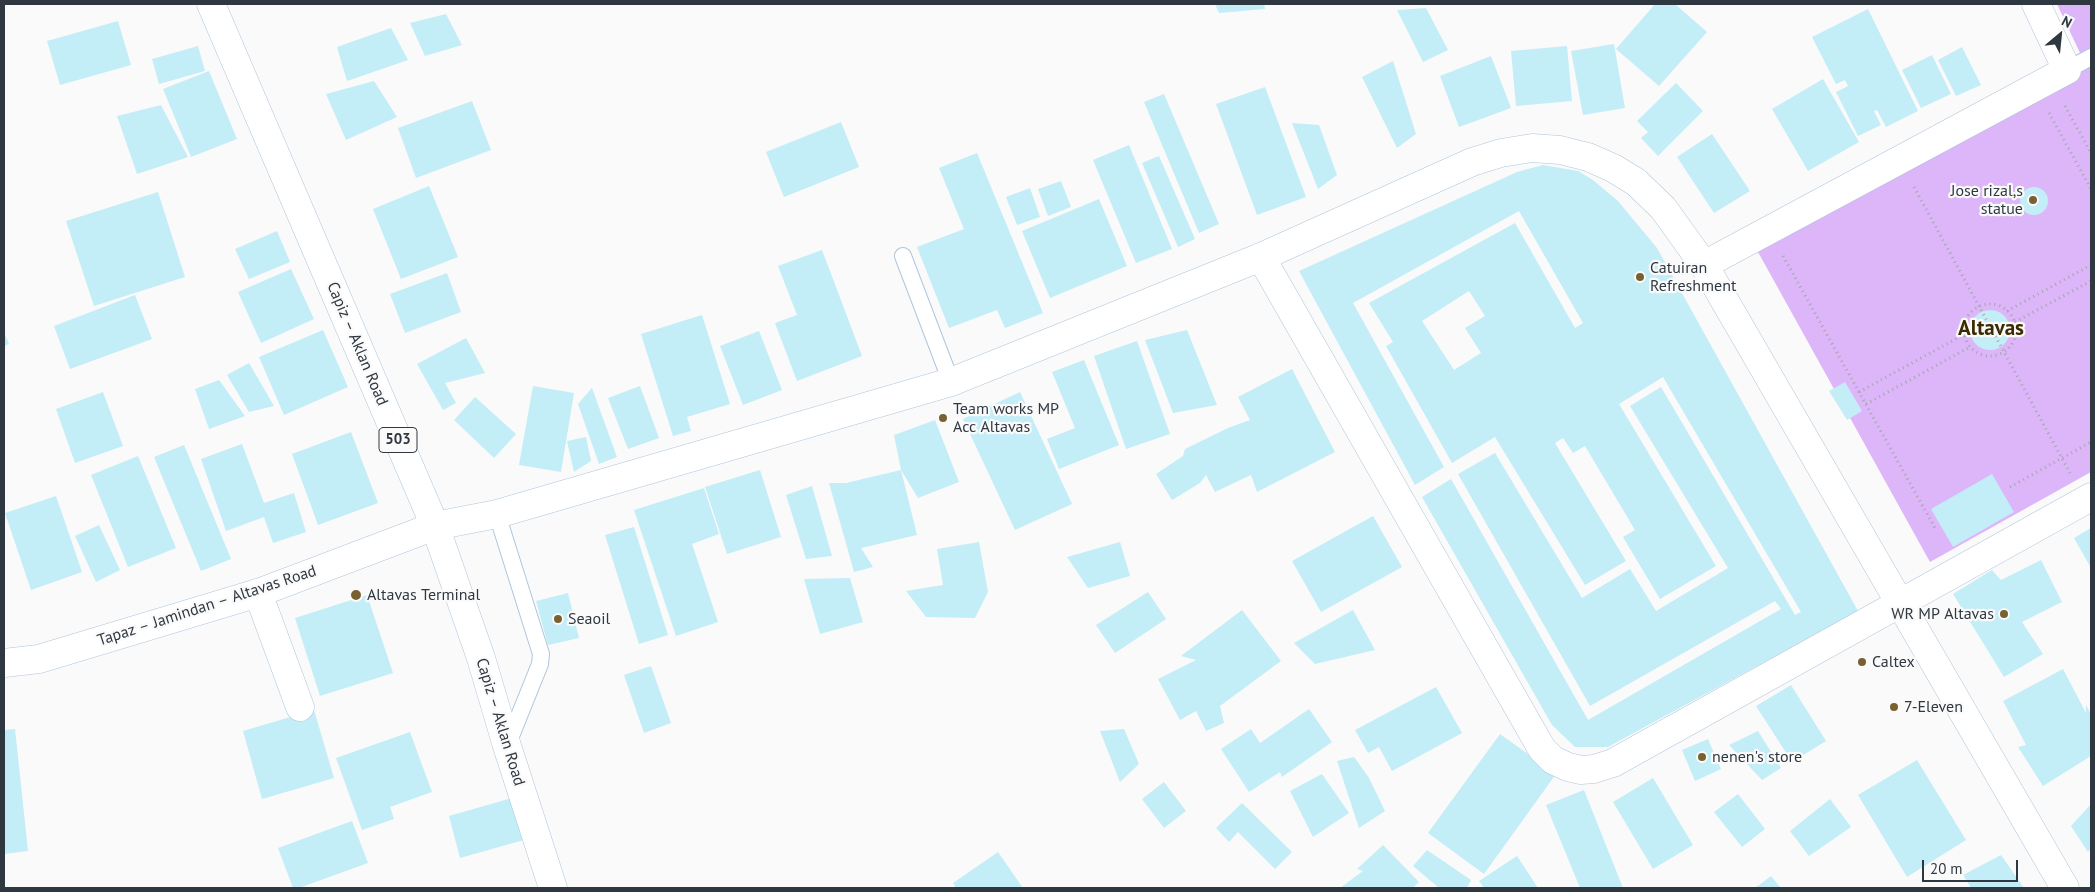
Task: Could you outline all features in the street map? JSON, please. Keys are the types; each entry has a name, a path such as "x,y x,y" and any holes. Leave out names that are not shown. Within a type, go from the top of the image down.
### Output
{"main road":[{"name":"Capiz – Aklan Road","path":"211,4 435,526 481,658 553,888"},
{"path":"1704,265 2059,74 2036,4"},
{"name":"Tapaz – Jamindan – Altavas Road","path":"4,663 39,659 258,593 435,526 498,514 951,382 1261,257 1472,162 1501,153 1532,148 1560,150 1588,157 1613,168 1636,182 1663,208 1704,265 2065,888"},
{"path":"1261,257 1542,749 1553,760 1568,767 1581,770 1594,769 1613,763 2091,497"},
{"path":"258,593 300,708"}],"lane":[{"path":"2059,74 2091,57"},
{"path":"903,256 951,382"},
{"path":"498,514 541,654 540,664 507,746"}],"path":[{"path":"2059,74 2091,153"},
{"path":"2046,108 2091,189"},
{"path":"1900,160 2063,458"},
{"path":"1782,253 1935,528"},
{"path":"2007,311 2091,265"},
{"path":"2015,323 2091,281"},
{"path":"1994,304 2007,311 2015,323 2015,336 2004,352 1997,355 1983,355 1970,347 1965,334 1966,321 1974,310 1980,306 1994,304"},
{"path":"1859,392 1965,334"},
{"path":"1866,404 1970,347"},
{"path":"2010,487 2091,442"}],"shaded area":[{"path":"2057,4 2091,4 2091,472 1930,562 1758,252 2087,68"}],"building":[{"path":"1215,4 1264,4 1265,9 1219,13"},
{"path":"1655,4 1675,4 1707,32 1659,86 1616,49"},
{"path":"1426,8 1448,50 1423,62 1397,10"},
{"path":"1868,9 1918,111 1886,127 1877,110 1874,111 1881,125 1858,136 1836,92 1848,86 1845,80 1836,84 1812,37"},
{"path":"446,14 462,45 425,56 410,23"},
{"path":"118,21 131,65 60,85 47,41"},
{"path":"391,28 408,60 347,81 337,47"},
{"path":"1614,44 1625,108 1583,115 1571,51"},
{"path":"198,46 205,71 159,84 152,59"},
{"path":"1567,46 1572,101 1516,106 1511,51"},
{"path":"1962,47 1981,85 1956,96 1938,60"},
{"path":"1932,55 1951,94 1921,108 1902,70"},
{"path":"1491,56 1511,108 1459,127 1440,76"},
{"path":"1393,61 1416,134 1397,148 1362,77"},
{"path":"209,71 237,139 191,157 163,89"},
{"path":"1823,79 1859,142 1808,171 1772,109"},
{"path":"374,81 397,117 346,140 326,94"},
{"path":"1676,83 1703,111 1658,156 1641,138 1648,132 1637,121"},
{"path":"1265,87 1306,197 1257,215 1216,104"},
{"path":"1164,94 1219,224 1199,233 1144,102"},
{"path":"472,101 491,150 416,178 398,128"},
{"path":"161,105 188,157 137,174 117,116"},
{"path":"841,122 859,167 784,197 766,152"},
{"path":"1292,123 1319,125 1337,175 1318,189"},
{"path":"1712,134 1750,191 1714,213 1677,157"},
{"path":"1129,145 1172,249 1136,263 1093,160"},
{"path":"977,153 1043,313 1005,328 997,310 949,328 917,247 964,229 939,168"},
{"path":"1159,156 1195,239 1178,247 1142,163"},
{"path":"1543,165 1578,171 1593,180 1618,201 1657,248 1858,611 1608,747 1575,747 1552,725 1422,497 1451,479 1588,720 1781,609 1775,601 1590,706 1458,474 1495,453 1582,598 1630,569 1656,611 1728,568 1630,406 1661,387 1795,615 1801,612 1663,377 1619,404 1716,566 1660,599 1623,537 1635,530 1585,446 1573,453 1563,438 1555,443 1626,561 1585,585 1495,437 1452,463 1386,346 1393,342 1369,303 1515,223 1575,328 1583,323 1519,211 1353,303 1444,467 1415,485 1299,271 1517,172","holes":["1469,291 1485,316 1465,328 1481,353 1454,370 1422,321"]},
{"path":"1061,181 1071,207 1048,216 1038,189"},
{"path":"429,186 458,257 401,279 373,209"},
{"path":"2034,187 2044,191 2048,201 2044,211 2034,215 2024,211 2020,201 2024,191"},
{"path":"1030,188 1040,217 1017,225 1006,197"},
{"path":"158,192 185,277 94,306 66,221"},
{"path":"1099,199 1127,266 1050,298 1022,231"},
{"path":"277,231 290,262 249,279 235,249"},
{"path":"822,250 862,356 797,381 775,323 797,315 778,266"},
{"path":"291,269 314,319 261,343 238,292"},
{"path":"447,273 461,312 405,333 390,294"},
{"path":"135,295 152,339 70,369 54,326"},
{"path":"1994,310 2001,313 2007,319 2010,330 2009,338 2001,347 1994,350 1986,350 1979,347 1971,338 1970,326 1973,319 1982,311"},
{"path":"702,315 730,404 687,417 691,431 673,436 641,334"},
{"path":"323,330 348,387 284,415 259,357"},
{"path":"1187,330 1217,405 1173,413 1145,340"},
{"path":"759,331 782,390 743,405 720,346"},
{"path":"4,332 9,344 4,346"},
{"path":"466,338 485,373 445,383 456,403 443,410 417,364"},
{"path":"1137,341 1170,434 1126,449 1094,356"},
{"path":"1084,360 1119,445 1059,469 1047,439 1075,428 1052,372"},
{"path":"249,363 274,406 249,412 227,375"},
{"path":"1292,369 1335,452 1257,492 1251,475 1215,492 1206,475 1200,483 1172,500 1156,474 1183,456 1185,449 1228,428 1250,420 1238,397"},
{"path":"219,380 245,416 209,429 195,389"},
{"path":"1845,382 1862,411 1847,420 1829,391"},
{"path":"533,386 574,393 561,472 519,465"},
{"path":"640,386 659,438 628,449 608,398"},
{"path":"592,388 617,457 599,464 578,404"},
{"path":"103,392 123,446 75,463 56,409"},
{"path":"1020,392 1072,504 1015,530 963,419"},
{"path":"475,397 516,434 494,458 454,420"},
{"path":"935,420 959,482 918,498 901,470 894,435"},
{"path":"351,432 378,503 318,525 292,454"},
{"path":"586,437 591,461 574,472 567,441"},
{"path":"242,444 264,503 294,493 306,532 273,543 264,517 226,531 201,459"},
{"path":"184,445 231,559 201,571 154,457"},
{"path":"138,456 176,548 128,567 91,475"},
{"path":"760,470 781,537 727,554 705,487"},
{"path":"901,470 917,535 861,548 873,567 854,572 829,483 846,483"},
{"path":"1992,474 2014,512 1953,547 1931,509"},
{"path":"812,486 832,556 806,559 786,495"},
{"path":"704,488 719,534 692,544 718,622 676,636 634,510"},
{"path":"56,496 82,572 31,590 5,513"},
{"path":"1373,516 1402,567 1321,612 1292,561"},
{"path":"99,525 120,570 96,582 75,536"},
{"path":"634,527 668,635 639,644 605,535"},
{"path":"2091,528 2091,568 2074,538"},
{"path":"979,542 988,592 975,618 926,617 906,591 943,585 937,549"},
{"path":"1120,542 1130,576 1088,588 1067,557"},
{"path":"2041,560 2062,602 2022,622 2043,654 2004,677 1953,594 1992,570 2001,580"},
{"path":"850,578 863,622 820,634 804,579"},
{"path":"1148,592 1166,619 1115,653 1096,625"},
{"name":"Seaoil","path":"568,593 579,638 548,645 536,601"},
{"path":"367,595 393,673 320,696 295,618"},
{"path":"1242,610 1281,661 1220,706 1224,723 1206,731 1196,711 1180,720 1158,679 1196,660 1181,656"},
{"path":"1353,610 1375,650 1315,664 1294,643"},
{"path":"651,666 671,723 644,733 624,675"},
{"path":"2063,669 2086,713 2086,705 2091,714 2091,756 2043,786 2018,747 2026,745 2003,701"},
{"path":"1791,685 1826,741 1792,762 1756,706"},
{"path":"1436,687 1462,733 1392,771 1379,747 1368,753 1355,730"},
{"path":"1309,709 1332,742 1282,777 1280,772 1249,792 1221,749 1251,729 1260,743"},
{"path":"314,710 334,778 262,799 243,731"},
{"path":"15,729 28,851 4,854 4,730"},
{"path":"1124,729 1139,764 1120,782 1100,731"},
{"path":"1758,731 1781,768 1762,780 1729,745"},
{"path":"410,732 432,792 390,807 394,819 362,830 336,758"},
{"path":"1500,734 1556,774 1484,874 1428,833"},
{"path":"1708,739 1721,769 1695,781 1682,750"},
{"path":"1354,757 1369,778 1385,811 1359,828 1337,761"},
{"path":"1917,760 1966,840 1907,877 1858,795"},
{"path":"1322,774 1349,813 1313,837 1290,791"},
{"path":"1653,778 1693,845 1653,869 1613,802"},
{"path":"1164,782 1186,811 1164,828 1142,799"},
{"path":"1584,790 1623,888 1580,888 1546,805"},
{"path":"1738,794 1765,829 1742,847 1714,812"},
{"path":"519,796 531,838 460,858 449,816"},
{"path":"1830,799 1851,827 1809,856 1790,831"},
{"path":"1242,803 1292,852 1275,869 1238,832 1229,842 1216,828"},
{"path":"2091,804 2091,849 2088,852 2071,826"},
{"path":"352,821 368,863 299,888 293,888 278,848"},
{"path":"1383,845 1419,882 1413,888 1340,888 1363,871 1357,869"},
{"path":"1427,850 1471,880 1467,888 1439,888 1413,866"},
{"path":"998,852 1023,888 956,888 953,883"},
{"path":"2001,855 2024,888 1971,888 1963,875"},
{"path":"1517,856 1538,888 1484,888 1479,881"},
{"path":"1771,876 1781,888 1755,888"}],"place":[{"name":"Jose rizal,s statue","path":"2033,200"},
{"name":"Catuiran Refreshment","path":"1640,277"},
{"name":"Team works MP Acc Altavas","path":"943,418"},
{"name":"Altavas Terminal","path":"356,595"},
{"name":"WR MP Altavas","path":"2004,614"},
{"name":"Seaoil","path":"558,619"},
{"name":"Caltex","path":"1862,662"},
{"name":"7-Eleven","path":"1894,707"},
{"name":"nenen's store","path":"1702,757"}],"district":[{"name":"Altavas","path":"1991,329"}]}
